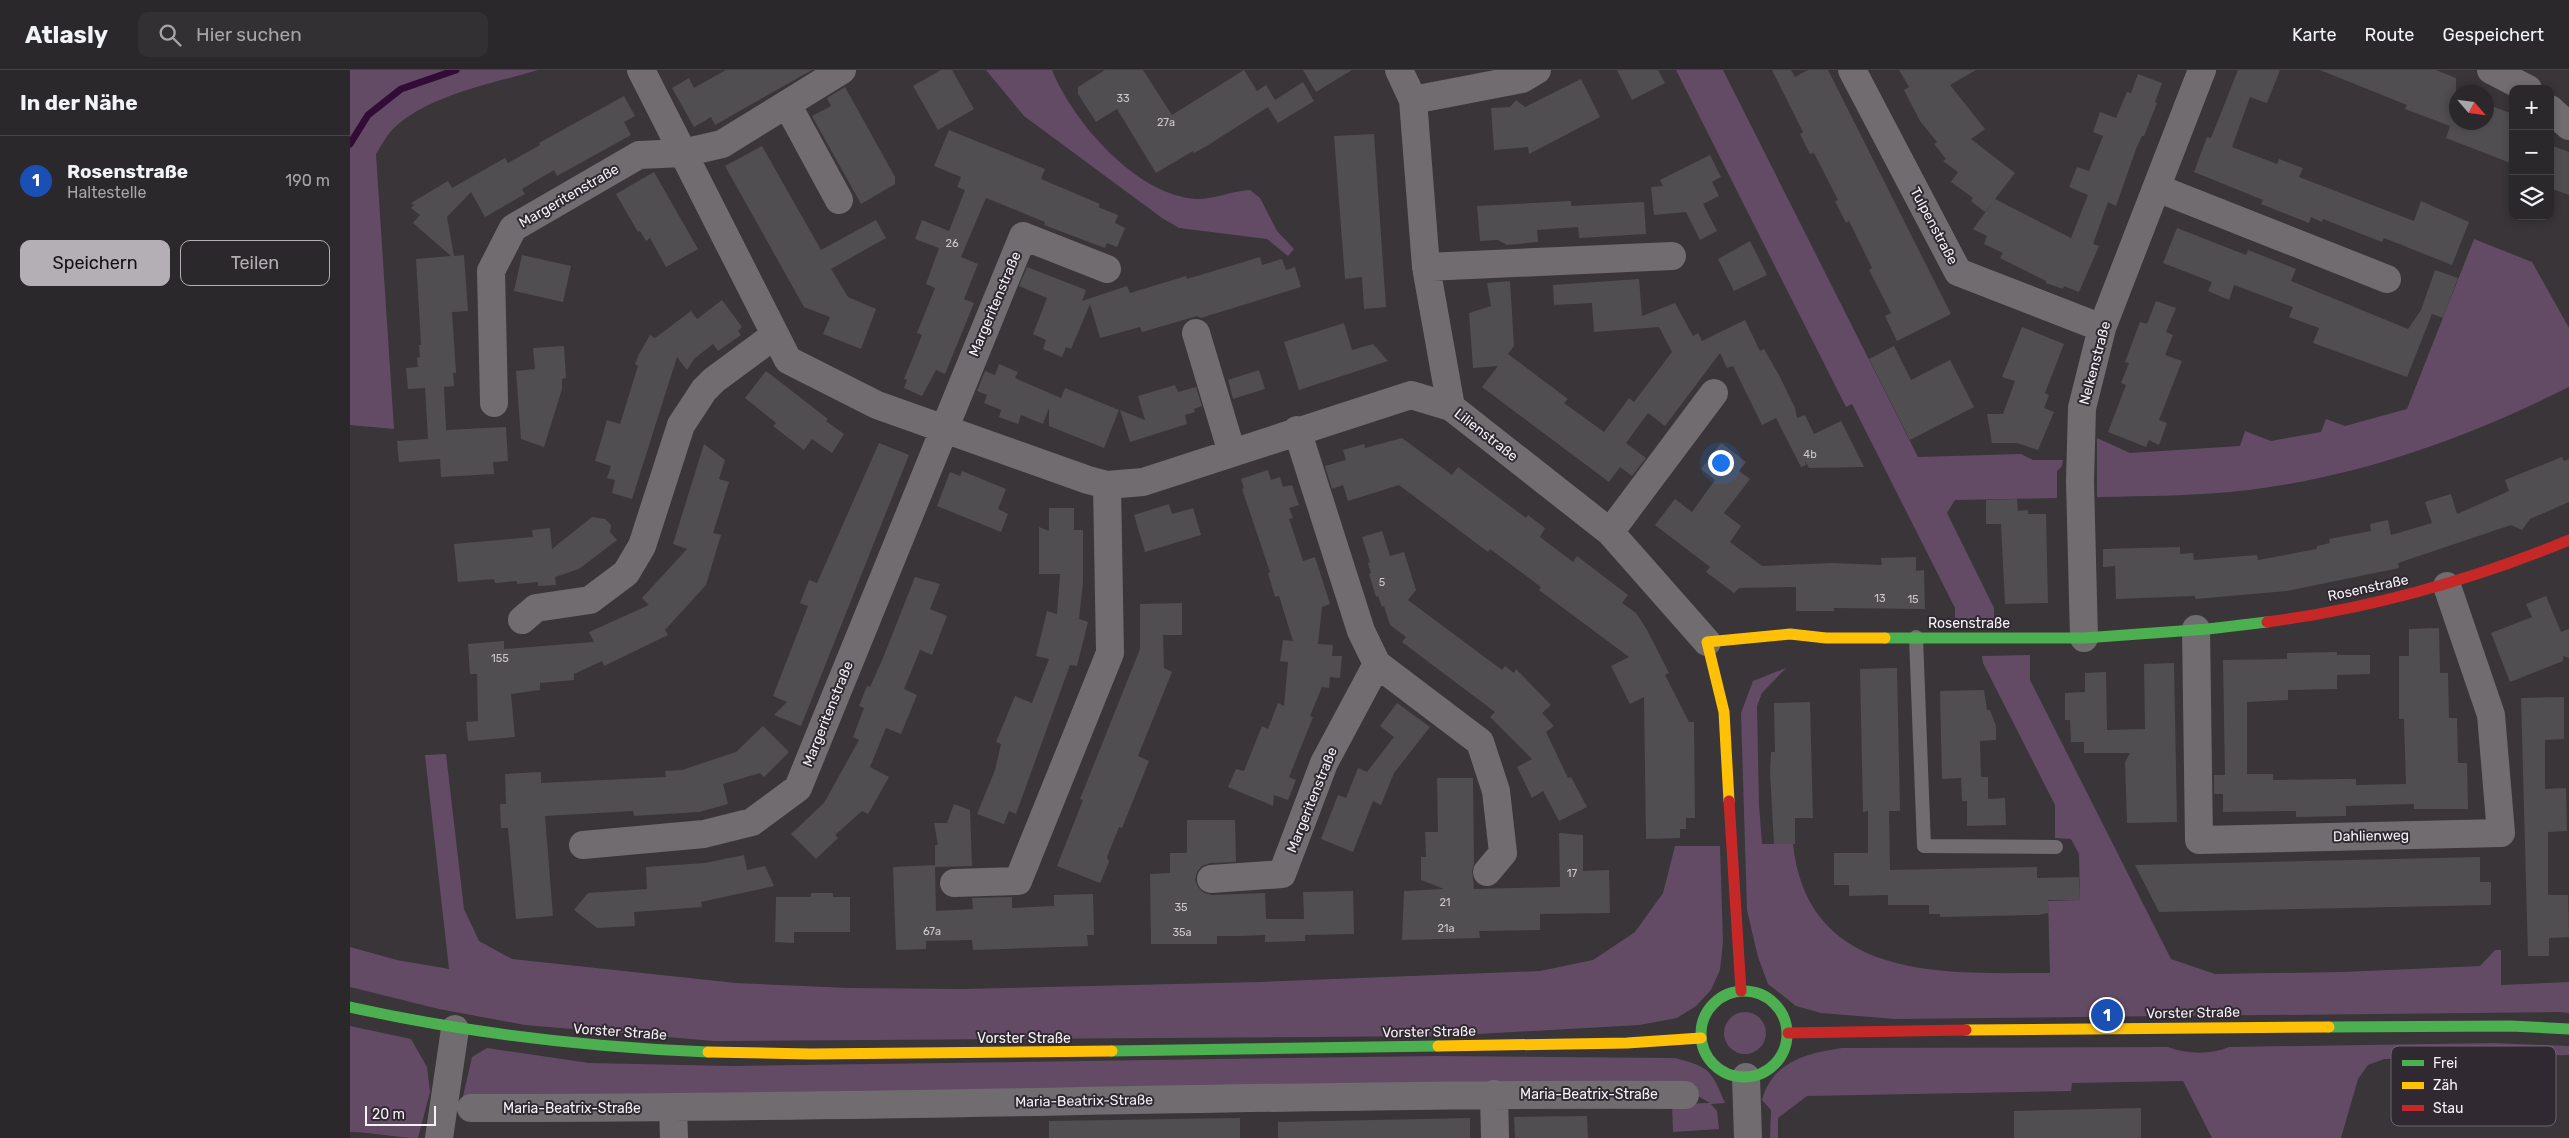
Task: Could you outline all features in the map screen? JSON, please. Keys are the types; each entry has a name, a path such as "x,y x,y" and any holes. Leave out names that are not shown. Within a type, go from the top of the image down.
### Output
{"main road":[{"name":"Rosenstraße","path":"1707,642 1790,634 1826,638 2084,638 2273,622 2357,607 2447,586 2569,540"},
{"path":"1707,642 1724,712 1741,990"},
{"path":"1741,990 1755,992 1768,997 1778,1007 1785,1019 1788,1033 1786,1046 1780,1058 1771,1068 1759,1075 1746,1077 1733,1076 1721,1070 1708,1056 1701,1038 1702,1026 1711,1006 1720,998 1741,990"},
{"name":"Vorster Straße","path":"350,1007 455,1028 559,1042 645,1049 812,1054 1157,1052 1617,1044 1701,1038"},
{"name":"Vorster Straße","path":"1788,1033 2237,1027 2511,1026 2569,1029"}],"street":[{"path":"641,70 788,360 877,406 1107,485 1143,482 1297,430 1412,395 1451,407"},
{"name":"Margeritenstraße","path":"494,403 492,271 513,228 639,155 683,153 722,144 842,70"},
{"name":"Lilienstraße","path":"1399,70 1413,100 1426,267 1451,407 1610,532 1707,642"},
{"path":"1413,100 1522,79 1537,70"},
{"name":"Tulpenstraße","path":"1852,70 1958,272 2102,328"},
{"name":"Nelkenstraße","path":"2084,638 2080,481 2082,408 2102,328 2202,70"},
{"path":"2491,70 2520,85"},
{"path":"787,104 839,200"},
{"path":"2554,113 2569,126"},
{"path":"2157,188 2387,279"},
{"name":"Margeritenstraße","path":"583,845 704,834 752,822 798,788 1023,236 1107,269"},
{"path":"1426,267 1672,256"},
{"path":"1196,333 1232,453"},
{"path":"522,620 536,608 590,600 626,574 642,546 681,425 704,390 714,380 776,335"},
{"path":"1610,532 1714,393"},
{"path":"1297,430 1362,631 1376,664 1480,742 1496,791 1504,853 1487,872"},
{"path":"954,882 1018,881 1110,653 1107,485"},
{"name":"Dahlienweg","path":"2196,629 2199,840 2501,833 2491,715 2447,586"},
{"name":"Margeritenstraße","path":"1211,879 1282,874 1324,763 1376,664"},
{"path":"439,1138 455,1028"},
{"path":"1746,1077 1748,1138"},
{"path":"1494,1094 1495,1138"},
{"name":"Maria-Beatrix-Straße","path":"471,1108 673,1109 1494,1094 1685,1095"},
{"path":"673,1109 674,1138"}],"lane":[{"path":"1916,637 1924,846 2056,847"}],"shaded area":[{"path":"350,70 538,70 461,92 424,107 407,117 393,129 376,154 394,429 350,425"},
{"path":"986,70 1052,70 1075,112 1091,133 1130,171 1152,185 1174,195 1197,199 1250,190 1260,198 1277,231 1294,249 1288,256 1267,239 1179,228 1162,218 1024,116"},
{"path":"1676,70 1723,70 1918,457 2021,454 2033,460 2063,460 2062,466 2057,471 2057,498 1955,500 1947,513 1994,608 1994,618 1955,619 1955,608 1852,404 1846,407"},
{"path":"2474,239 2532,262 2569,328 2569,387 2453,438 2414,452 2332,475 2291,484 2230,492 2097,497 2097,438 2130,453 2240,446 2245,431 2271,441 2321,432 2326,419 2345,426 2407,409"},
{"path":"2030,655 2030,680 2171,959 2215,974 2342,972 2480,966 2495,950 2501,950 2501,985 2569,982 2569,1013 1895,1019 1821,1013 1796,1006 1768,984 1758,957 1747,910 1741,713 1753,681 1786,668 1762,693 1757,706 1759,805 1762,844 1793,844 1804,889 1825,923 1853,946 1888,961 1926,969 1968,972 2050,973 2048,901 2080,900 2079,854 2071,839 2055,838 2055,805 1983,663 1982,656"},
{"path":"446,754 464,909 479,941 512,959 736,983 849,988 962,989 1260,982 1540,971 1593,960 1635,932 1663,893 1675,846 1720,846 1723,942 1720,970 1711,990 1696,1006 1677,1018 1640,1025 1443,1036 714,1041 525,1025 439,1009 350,987 350,947 397,960 449,969 425,755"},
{"path":"1749,1012 1757,1015 1763,1021 1766,1033 1763,1045 1757,1051 1741,1054 1733,1051 1727,1045 1724,1029 1727,1021 1733,1015"},
{"path":"350,1026 411,1039 427,1067 430,1092 418,1138 350,1132"},
{"path":"2493,1043 2569,1046 2569,1055 2556,1055 2556,1046 2391,1046 2391,1059 2384,1059 2368,1065 2358,1079 2341,1138 2212,1138 2183,1081 2072,1083 2071,1091 1807,1096 1778,1118 1778,1138 1770,1138 1771,1110 1762,1100 1767,1087 1782,1068 1816,1053 1842,1048 2168,1047 2198,1053 2222,1050 2229,1047"},
{"path":"487,1048 589,1063 733,1066 1437,1056 1675,1058 1703,1067 1716,1083 1725,1103 1711,1104 1717,1111 1719,1129 1673,1132 1672,1104 1710,1103 1693,1093 462,1101 472,1057"}],"building":[{"path":"726,70 812,70 715,125 711,117 694,127 672,88 689,78 694,88"},
{"path":"941,70 952,70 974,109 938,130 913,86"},
{"path":"1105,70 1143,70 1172,115 1244,70 1257,91 1266,85 1275,100 1303,82 1314,101 1278,123 1268,107 1205,147 1194,153 1193,151 1156,173 1117,109 1096,122 1078,94 1078,87"},
{"path":"1303,70 1352,70 1316,92"},
{"path":"1617,70 1658,70 1665,83 1632,100"},
{"path":"1772,70 1791,70 1795,77 1808,70 1828,70 1951,314 1897,341 1885,316 1891,313 1869,270 1872,268 1849,221 1846,223 1835,201 1838,200 1814,153 1810,154 1800,134 1803,132"},
{"path":"1899,70 1976,70 1950,85 1985,129 1971,139 2015,173 1995,199 2071,238 2088,195 2069,187 2077,167 2089,171 2103,136 2093,132 2100,112 2116,118 2127,92 2131,93 2138,74 2162,83 2155,102 2157,103 2144,136 2142,136 2136,149 2116,206 2108,202 2093,244 2099,246 2079,292 2064,286 2063,289 2046,283 2046,281 2000,258 2003,253 1984,244 1987,236 1973,229 1993,202 1985,212 1971,201 1973,198 1951,182 1958,172 1943,161 1946,159 1934,144 1937,142 1920,121 1904,90 1909,87"},
{"path":"2238,70 2280,70 2267,103 2250,97 2232,147 2277,164 2279,159 2303,168 2299,177 2414,221 2421,201 2469,222 2452,265 2384,238 2382,242 2323,219 2322,222 2311,217 2309,223 2261,204 2263,200 2194,172 2207,137 2211,138"},
{"path":"2320,70 2436,70 2456,78 2456,85 2449,85 2449,126 2405,109 2407,105"},
{"path":"1581,79 1600,117 1529,154 1528,147 1494,150 1491,108 1510,107 1516,100 1525,107"},
{"path":"845,87 895,177 895,184 861,204 812,116 831,106 827,98"},
{"path":"624,96 635,116 624,122 631,135 557,176 554,170 522,189 525,194 485,217 471,192 447,217 454,256 464,255 468,311 452,312 456,373 453,373 454,386 444,387 446,430 506,427 508,461 493,462 494,474 441,477 440,459 399,462 397,441 428,439 425,388 408,389 406,368 418,367 417,358 420,357 416,259 451,256 413,223 420,215 411,208 414,205 411,203 448,181 452,188 505,158 508,163 540,145 539,143"},
{"path":"2494,107 2509,113 2509,162 2446,138 2449,129 2494,130"},
{"path":"949,130 1045,169 1041,179 1100,204 1098,207 1118,215 1115,223 1125,228 1117,247 1107,243 1105,248 1044,225 1045,222 986,198 961,257 978,264 964,299 974,303 945,374 936,370 922,396 904,388 907,380 904,379 922,335 917,333 935,288 926,284 939,248 915,239 922,220 949,231 965,190 957,187 961,177 934,166"},
{"path":"1374,134 1386,307 1364,309 1362,277 1345,279 1334,136"},
{"path":"762,146 821,250 876,220 886,238 831,269 848,297 876,309 861,349 823,334 830,317 804,307 725,166"},
{"path":"2554,146 2569,152 2569,195 2554,189"},
{"path":"1710,155 1721,177 1712,182 1719,196 1703,204 1717,231 1700,240 1686,212 1654,215 1651,187 1663,186 1660,180"},
{"path":"654,172 698,249 666,267 650,238 646,241 640,231 638,232 616,194"},
{"path":"1571,201 1571,206 1644,202 1646,234 1579,238 1578,227 1537,230 1538,242 1507,245 1498,240 1480,241 1477,206"},
{"path":"2177,228 2246,255 2248,250 2296,269 2291,281 2408,329 2421,310 2435,270 2458,278 2443,318 2432,314 2407,377 2313,343 2319,328 2289,317 2293,307 2234,285 2229,300 2208,291 2212,282 2163,263"},
{"path":"1750,241 1767,275 1734,291 1718,259"},
{"path":"522,255 571,266 563,302 514,291"},
{"path":"1260,257 1262,265 1282,259 1286,270 1295,267 1301,287 1201,318 1197,316 1142,332 1140,327 1100,338 1090,304 1071,349 1066,347 1062,357 1043,349 1046,340 1033,334 1047,298 1019,286 1027,267 1086,290 1082,301 1127,286 1130,293 1186,276 1187,279"},
{"path":"1639,279 1642,316 1675,303 1693,336 1698,333 1702,341 1745,320 1760,351 1764,349 1780,377 1795,408 1797,418 1805,415 1814,434 1841,421 1864,467 1809,468 1805,461 1806,465 1801,467 1776,418 1762,425 1733,366 1727,368 1720,353 1665,426 1648,413 1626,443 1646,458 1632,476 1620,467 1609,482 1482,387 1498,366 1473,368 1469,313 1491,306 1487,283 1510,281 1514,346 1508,354 1568,399 1564,403 1604,432 1629,398 1634,402 1672,352 1659,327 1594,332 1592,303 1554,305 1553,285"},
{"path":"722,300 742,327 738,331 741,335 718,351 713,344 694,359 687,370 677,357 632,499 612,493 615,480 607,478 611,466 595,461 607,420 620,424 638,366 635,364 639,354 650,335 655,338 691,311 697,319"},
{"path":"2156,301 2176,308 2166,332 2173,335 2165,355 2182,361 2159,420 2167,423 2159,445 2149,440 2146,447 2108,432 2126,385 2121,383 2129,363 2125,362 2140,322 2147,324"},
{"path":"1344,323 1352,350 1373,344 1388,361 1299,390 1284,342"},
{"path":"2022,327 2064,344 2045,393 2049,395 2044,408 2054,412 2038,450 2017,443 1992,443 1987,414 2003,414 2015,381 2002,377"},
{"path":"564,346 566,378 562,379 562,389 544,447 521,439 516,371 535,369 533,348"},
{"path":"1894,346 1911,380 1950,360 1974,407 1910,440 1869,359"},
{"path":"999,364 1018,372 1015,378 1061,398 1065,388 1119,410 1104,448 1049,426 1049,408 1043,424 1021,415 1018,424 999,417 1001,410 984,403 987,395 977,391 985,371 995,375"},
{"path":"1259,370 1265,389 1233,399 1228,380"},
{"path":"766,371 828,419 826,421 844,434 832,453 812,439 804,450 773,426 776,423 745,398"},
{"path":"1175,385 1178,392 1196,387 1202,406 1194,409 1195,412 1185,415 1187,424 1130,442 1120,410 1145,420 1138,396"},
{"path":"1402,438 1452,475 1458,467 1526,518 1528,515 1545,528 1540,537 1573,562 1577,556 1628,595 1622,603 1636,613 1647,630 1669,673 1665,675 1689,722 1694,722 1695,818 1686,818 1686,829 1680,829 1680,838 1646,839 1644,697 1630,704 1611,666 1629,657 1539,590 1541,587 1490,549 1488,552 1399,485 1348,501 1343,485 1332,489 1325,466 1346,460 1343,450 1364,444 1365,448"},
{"path":"879,443 909,455 801,726 774,715 787,702 773,696 808,606 800,603 809,580 817,583"},
{"path":"1721,443 1746,462 1739,471 1750,479 1724,513 1741,526 1730,542 1762,566 1833,563 1882,565 1881,558 1916,557 1916,571 1924,570 1925,609 1834,608 1834,611 1796,611 1796,587 1739,588 1734,593 1706,572 1710,567 1655,525 1675,499 1692,512 1715,480 1701,469"},
{"path":"704,444 725,460 719,479 729,482 713,533 721,535 706,585 665,630 668,635 604,666 602,661 574,674 574,680 540,683 540,690 511,694 515,737 468,741 466,722 478,721 477,674 470,674 468,644 504,641 504,649 594,642 589,632 649,605 642,598 687,549 673,544"},
{"path":"2562,457 2564,461 2569,459 2569,502 2530,519 2522,530 2511,525 2398,563 2399,568 2287,591 2195,599 2195,596 2116,599 2115,566 2103,567 2103,549 2180,547 2180,554 2193,553 2194,560 2257,555 2258,560 2317,549 2317,546 2330,543 2329,539 2371,531 2370,524 2388,520 2391,535 2432,523 2425,502 2451,494 2457,514 2509,491 2505,480"},
{"path":"1268,470 1271,480 1280,477 1283,487 1292,485 1299,505 1289,508 1293,518 1289,519 1303,561 1315,557 1330,604 1322,607 1318,644 1333,645 1332,656 1342,656 1340,678 1330,677 1329,688 1322,687 1310,716 1313,717 1289,777 1296,780 1288,800 1274,795 1273,806 1228,787 1236,769 1244,771 1262,726 1268,729 1278,703 1284,706 1288,662 1280,661 1283,640 1293,641 1279,596 1275,597 1268,573 1270,572 1242,489 1244,488 1241,479"},
{"path":"962,471 1006,489 998,509 1008,514 1001,532 937,506 950,472 960,476"},
{"path":"2017,499 2018,511 2028,510 2028,514 2046,514 2048,603 2005,604 2001,524 1986,524 1986,500"},
{"path":"1169,504 1172,514 1193,508 1201,535 1145,552 1134,515"},
{"path":"1049,508 1074,508 1074,530 1083,530 1083,582 1079,619 1088,622 1077,666 1070,665 1016,814 1009,811 1004,824 977,814 995,770 1001,744 996,742 1015,696 1032,703 1049,659 1036,656 1047,611 1057,614 1060,574 1039,574 1039,527 1049,531"},
{"path":"592,517 605,519 611,525 610,532 617,540 579,569 555,577 556,585 538,586 538,582 517,584 517,581 495,583 494,579 458,582 454,544 533,537 532,530 550,528 552,549"},
{"path":"1382,531 1390,556 1404,552 1416,590 1408,600 1502,670 1505,666 1514,673 1516,669 1551,705 1542,713 1554,726 1546,732 1568,778 1571,777 1587,807 1559,821 1543,791 1532,798 1517,767 1532,759 1490,717 1495,712 1402,642 1406,637 1390,625 1384,606 1382,607 1378,596 1376,597 1369,574 1371,573 1368,563 1370,562 1362,537"},
{"path":"915,577 940,584 930,609 947,616 932,655 920,650 904,689 917,695 901,734 886,728 870,767 889,777 868,814 862,811 835,835 838,838 816,859 791,834 824,803 859,740 853,737 864,708 859,706 867,686 870,687 883,658"},
{"path":"2546,596 2561,632 2569,629 2569,658 2563,656 2563,661 2510,682 2491,633 2532,617 2526,604"},
{"path":"1182,603 1182,635 1163,635 1164,668 1172,672 1138,756 1149,761 1122,828 1119,827 1107,857 1109,862 1100,883 1057,866 1083,800 1080,799 1140,649 1140,604"},
{"path":"2439,628 2440,673 2448,673 2449,718 2457,718 2458,763 2467,763 2468,809 2414,809 2414,804 2346,806 2346,816 2296,817 2296,811 2223,812 2223,794 2214,794 2214,775 2225,775 2223,660 2287,659 2287,653 2337,652 2337,655 2370,655 2370,674 2337,675 2337,689 2288,690 2288,700 2247,702 2247,774 2273,774 2273,780 2356,779 2356,785 2406,784 2404,719 2399,719 2399,656 2409,656 2409,629"},
{"path":"2174,663 2177,822 2127,823 2125,762 2130,753 2084,753 2084,742 2071,742 2070,720 2065,720 2065,693 2085,692 2085,673 2106,672 2107,730 2145,729 2144,664"},
{"path":"1897,668 1900,811 1889,811 1890,870 2037,867 2037,878 2079,877 2080,900 2048,900 2048,913 2038,915 1940,917 1940,914 1929,914 1929,905 1888,905 1888,895 1849,896 1849,885 1834,885 1834,853 1868,853 1868,811 1863,812 1860,669"},
{"path":"1984,690 1987,710 1990,710 1996,726 1996,740 1980,741 1981,777 1988,777 1988,799 2005,798 2006,825 1967,826 1967,801 1962,801 1961,778 1942,779 1940,691"},
{"path":"2564,697 2564,739 2545,740 2545,789 2566,788 2567,831 2548,832 2548,895 2568,895 2569,937 2549,938 2549,956 2528,956 2521,698"},
{"path":"1810,702 1813,818 1795,818 1795,844 1774,844 1770,773 1771,752 1775,752 1774,703"},
{"path":"1397,703 1430,727 1394,773 1381,805 1373,801 1353,852 1321,839 1338,795 1346,798 1358,768 1367,772 1394,737 1380,726"},
{"path":"763,726 789,752 764,777 760,773 723,784 728,804 699,812 634,816 633,811 545,816 553,916 516,919 508,828 501,828 500,804 506,804 505,774 541,772 541,783 666,777 665,771 682,770 736,752"},
{"path":"1437,778 1473,778 1474,864 1472,870 1474,889 1560,887 1559,833 1583,835 1583,871 1609,870 1610,913 1540,914 1540,930 1479,931 1480,938 1402,940 1404,891 1444,889 1421,880 1421,857 1426,857 1425,832 1438,832"},
{"path":"954,804 970,810 972,866 935,867 935,845 938,845 934,823 947,823"},
{"path":"1187,820 1235,820 1236,862 1210,863 1202,866 1197,872 1195,880 1198,887 1204,893 1212,895 1265,893 1266,919 1304,919 1303,892 1353,891 1354,934 1305,935 1305,941 1265,942 1265,935 1217,936 1217,944 1151,944 1150,874 1170,873 1170,853 1187,853"},
{"path":"744,855 747,870 765,866 774,886 701,902 702,907 634,912 635,926 597,928 574,910 588,893 647,889 646,867 705,863"},
{"path":"2480,857 2480,882 2491,882 2491,905 2159,912 2135,865"},
{"path":"935,865 936,911 973,909 972,898 1012,897 1012,908 1054,906 1054,895 1093,894 1094,935 1087,935 1088,946 973,950 972,940 926,941 926,949 896,950 893,867"},
{"path":"811,893 833,893 833,897 850,897 850,932 794,932 794,943 775,942 776,897 811,897"},
{"path":"2141,1108 2141,1138 2014,1138 2014,1111"},
{"path":"1587,1116 1588,1138 1515,1138 1514,1117"},
{"path":"1240,1118 1240,1138 1049,1138 1049,1121"},
{"path":"1470,1118 1470,1138 1278,1138 1278,1122"}],"waterway":[{"path":"350,144 368,115 401,89 456,70"}],"traffic: fast":[{"path":"1885,638 2084,638 2208,629 2267,622"},
{"path":"1744,991 1761,994 1775,1003 1784,1017 1787,1034 1784,1051 1775,1065 1761,1074 1744,1077 1727,1074 1713,1065 1704,1051 1701,1034 1704,1017 1713,1003 1727,994 1744,991"},
{"path":"350,1007 440,1025 528,1038 617,1047 708,1052"},
{"path":"2329,1027 2511,1026 2569,1029"},
{"path":"1112,1051 1438,1046"}],"traffic: slow":[{"path":"1729,801 1724,712 1707,642 1790,634 1826,638 1885,638"},
{"path":"1966,1030 2329,1027"},
{"path":"1438,1046 1627,1043 1701,1038"},
{"path":"708,1052 810,1054 1112,1051"}],"traffic: jam":[{"path":"2267,622 2345,609 2421,591 2496,568 2569,540"},
{"path":"1729,801 1741,991"},
{"path":"1788,1033 1966,1030"}],"place":[{"name":"Rosenstraße","path":"2107,1015"}]}
